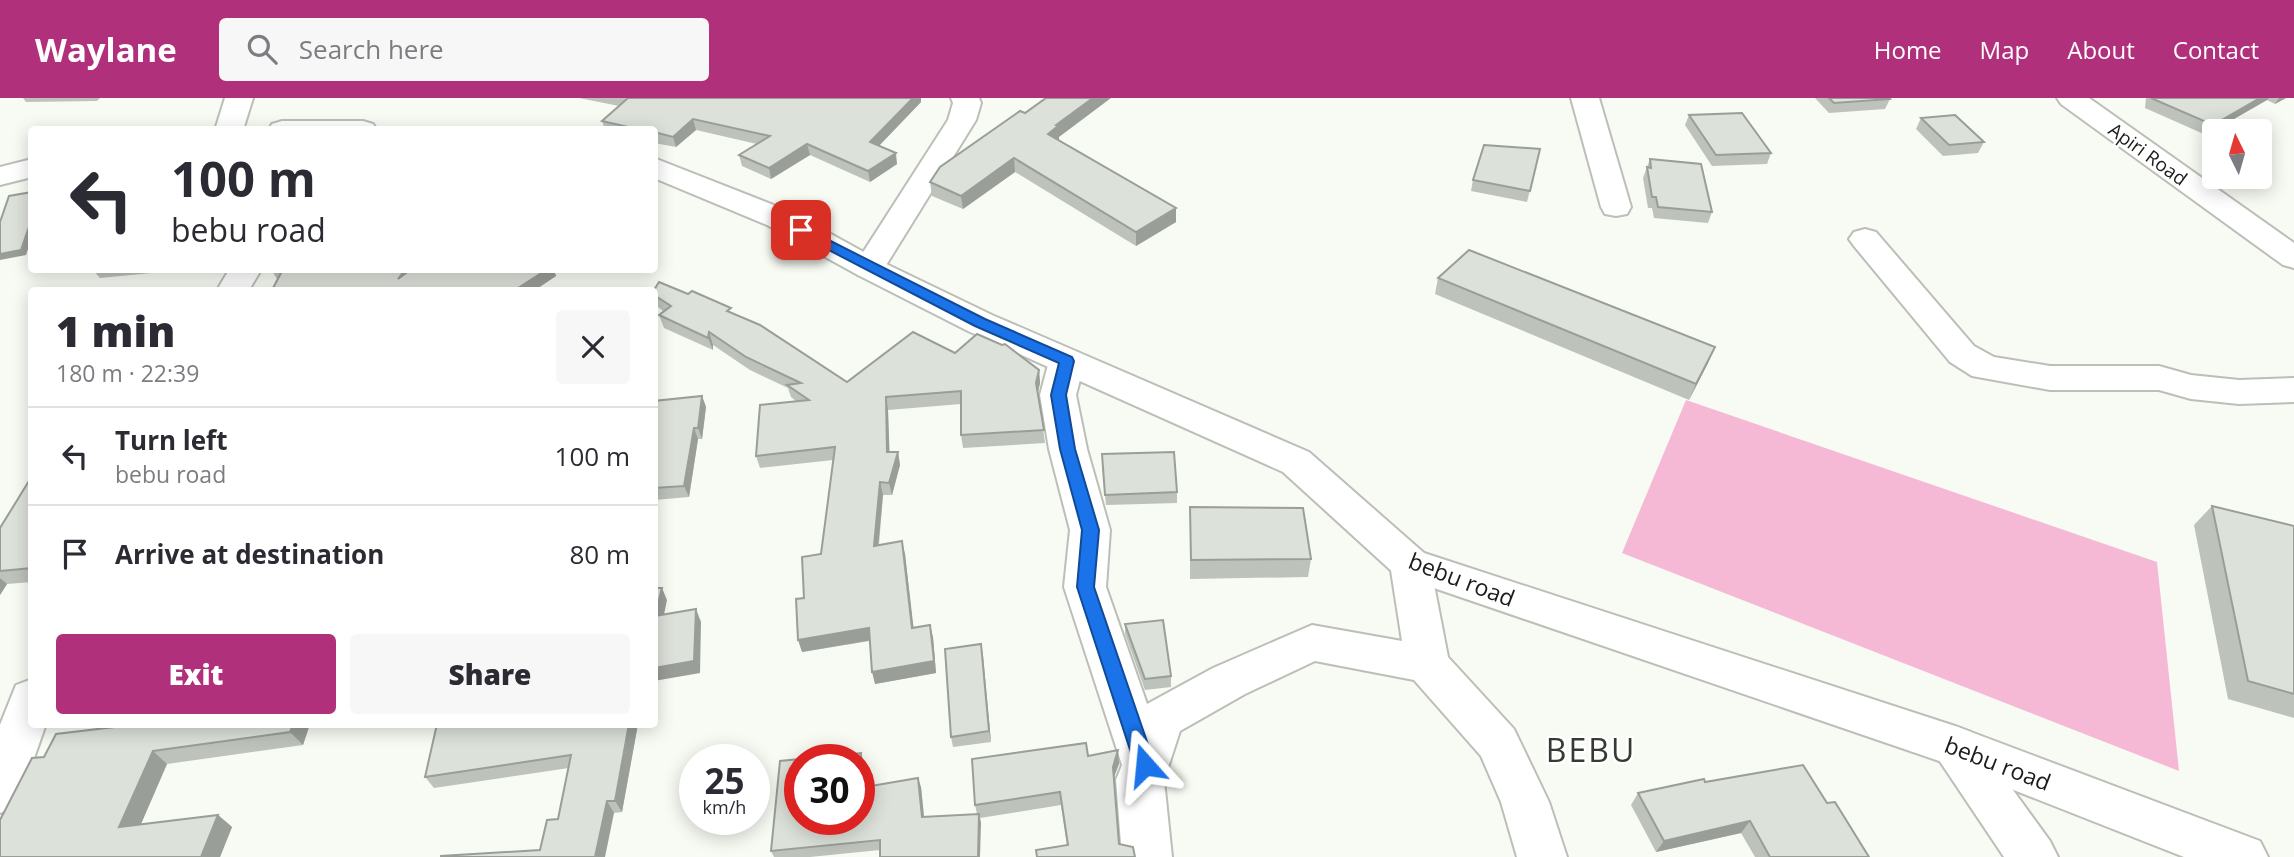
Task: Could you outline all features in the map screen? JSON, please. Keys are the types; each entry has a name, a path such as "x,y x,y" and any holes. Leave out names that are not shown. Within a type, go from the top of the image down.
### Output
{"street":[{"path":"230,126 239,98"},
{"path":"869,268 962,120 965,98"},
{"path":"1585,98 1616,207"},
{"name":"Apiri Road","path":"2071,98 2294,258"},
{"path":"0,176 28,169"},
{"name":"bebu road","path":"658,169 778,218 869,268 980,323 1296,463 1410,564 1955,746 2243,857"},
{"path":"1865,239 1962,354 1984,368 2050,378 2159,378 2191,387 2239,392 2294,390"},
{"path":"1067,361 1058,395 1068,449 1090,530 1085,587 1145,765"},
{"path":"1410,564 1427,664 1498,743 1525,802 1542,857"},
{"path":"1147,857 1140,780 1161,719 1229,681 1312,643 1427,664"},
{"path":"0,792 28,710"},
{"path":"1955,746 2033,857"}],"shaded area":[{"path":"1686,400 2157,562 2179,771 1622,553"}],"building":[{"path":"628,98 913,98 870,142 896,153 868,171 807,144 769,168 739,155 770,136 693,119 673,137 658,133 658,126 624,126 602,121"},
{"path":"1046,98 1093,98 1048,134 1176,208 1136,232 1014,158 961,196 930,182 940,167 1020,111 1025,113"},
{"path":"1829,98 1889,98 1890,99 1834,103"},
{"path":"2151,98 2260,98 2223,119 2202,120"},
{"path":"1742,113 1771,153 1716,155 1689,115"},
{"path":"1955,115 1984,142 1949,145 1921,118"},
{"path":"1484,145 1540,149 1530,191 1473,180"},
{"path":"1650,159 1701,164 1712,212 1658,207 1656,197 1652,197 1647,167 1651,168"},
{"path":"28,193 28,230 21,250 0,254 0,222 9,196"},
{"path":"1469,250 1715,347 1696,384 1438,278"},
{"path":"281,273 403,273 398,279 406,273 541,273 520,287 274,287"},
{"path":"659,282 688,294 692,291 731,308 727,311 760,325 847,382 913,332 955,353 977,334 1005,344 1039,370 1036,383 1044,430 961,435 961,391 886,397 887,452 898,452 889,483 880,482 874,546 902,541 912,628 930,625 934,661 872,672 869,628 798,640 796,599 804,598 802,557 821,554 835,447 756,456 760,405 809,400 787,385 801,383 746,357 709,332 708,338 659,315 671,306 658,298 656,287"},
{"path":"702,396 698,428 694,428 684,486 658,488 658,401"},
{"path":"1174,452 1177,492 1105,495 1102,454"},
{"path":"28,482 28,568 0,571 0,528"},
{"path":"2212,506 2294,526 2294,694 2248,681"},
{"path":"1190,507 1303,508 1311,559 1191,560"},
{"path":"658,588 662,588 658,604"},
{"path":"696,609 694,661 658,667 658,615"},
{"path":"1163,620 1171,676 1145,679 1125,624"},
{"path":"981,644 989,731 951,737 945,649"},
{"path":"106,728 292,728 290,732 153,751 119,827 218,815 201,857 0,857 0,820 32,758 44,757 56,734"},
{"path":"436,728 628,728 615,801 607,801 595,857 441,857 540,850 547,820 558,819 571,755 425,777"},
{"path":"1086,743 1088,756 1118,750 1113,767 1119,844 1133,847 1135,857 1037,857 1036,850 1068,845 1060,792 975,805 972,759"},
{"path":"780,761 784,761 784,835 875,835 875,785 918,778 922,817 979,814 978,857 880,857 880,840 771,851"},
{"path":"1803,765 1827,803 1835,802 1869,857 1770,857 1750,821 1664,841 1638,793 1704,779 1705,782"}],"district":[{"name":"BEBU","path":"1591,749"}],"route":[{"path":"801,230 869,268 980,323 1067,361 1058,395 1068,449 1090,530 1085,587 1145,765"}]}
